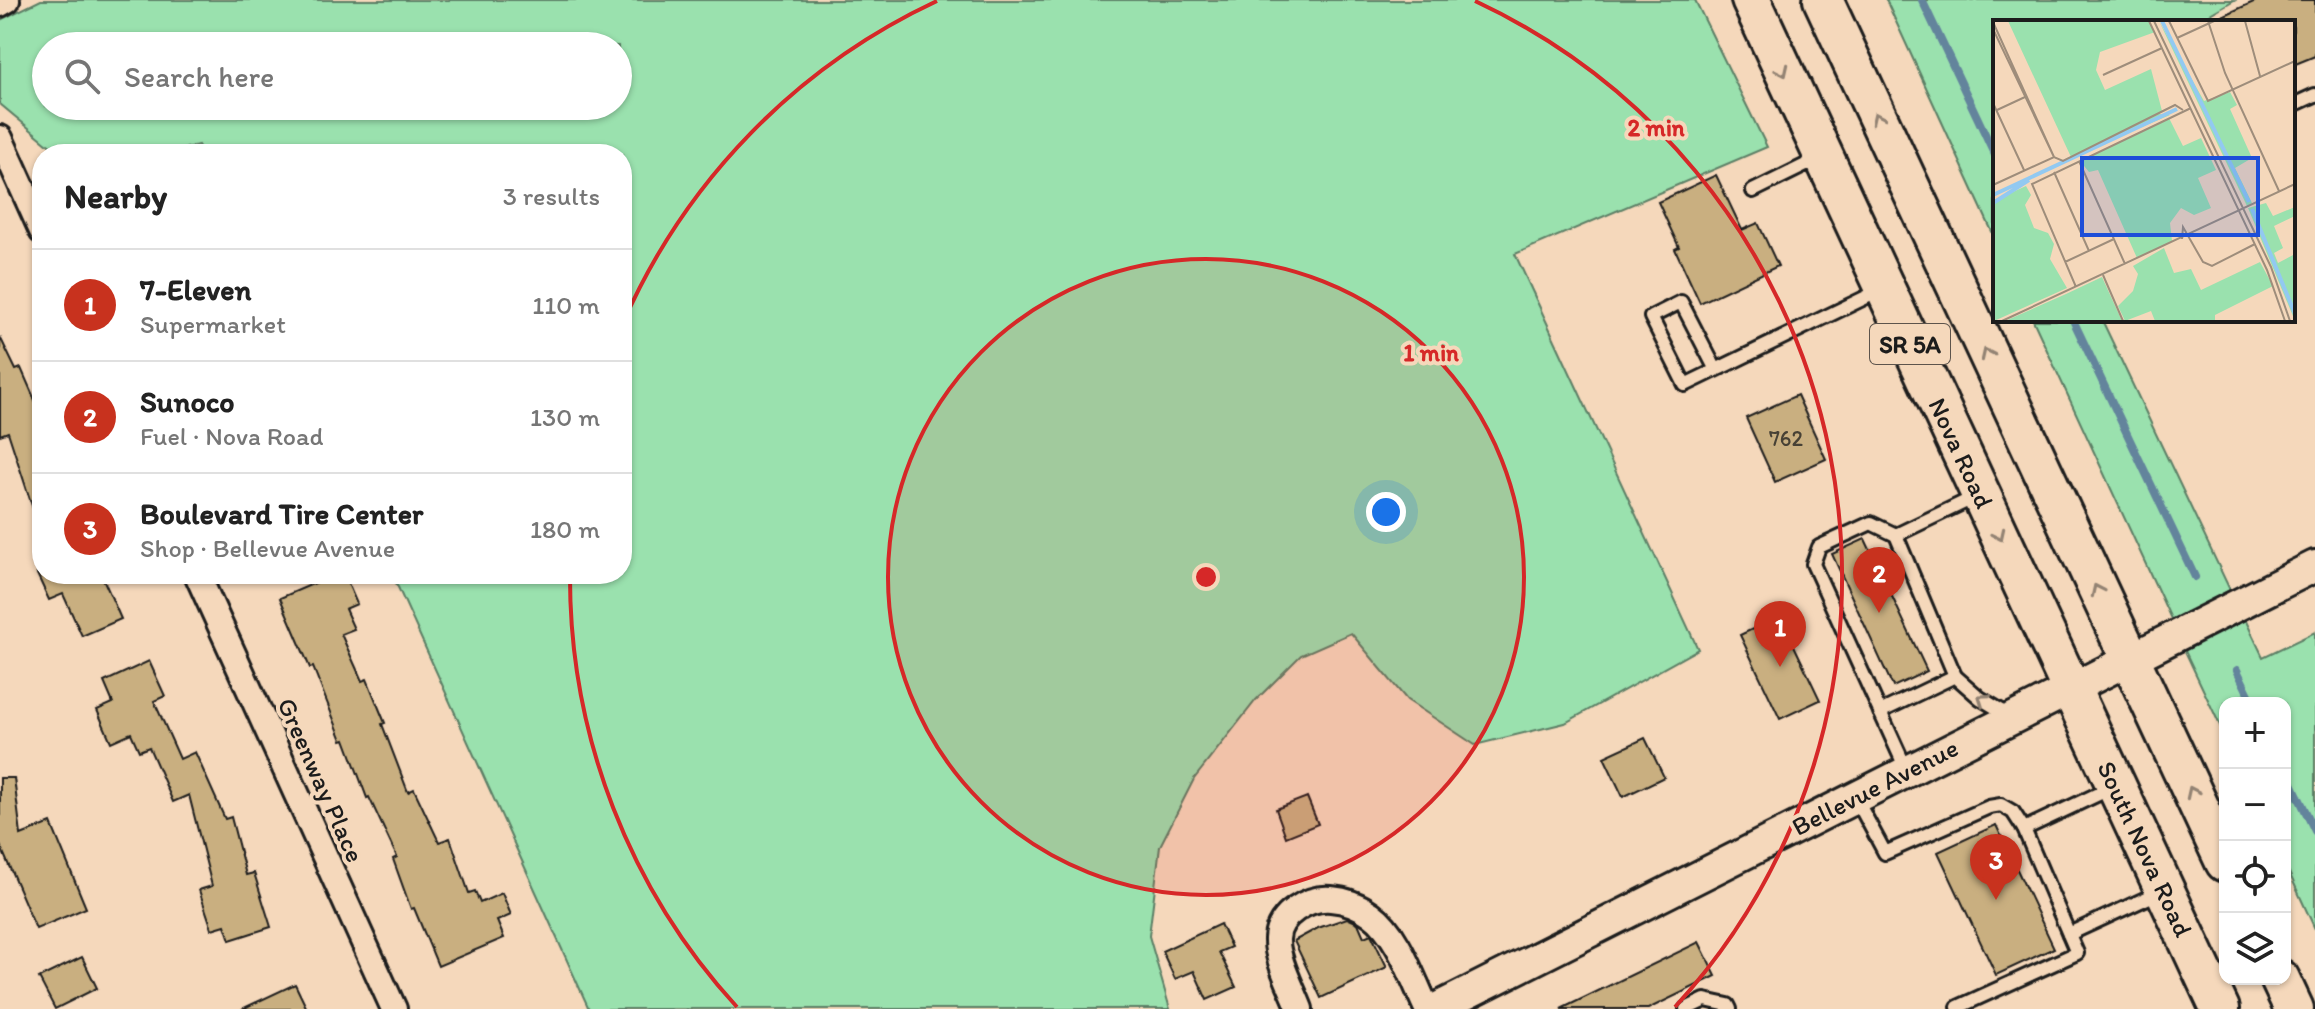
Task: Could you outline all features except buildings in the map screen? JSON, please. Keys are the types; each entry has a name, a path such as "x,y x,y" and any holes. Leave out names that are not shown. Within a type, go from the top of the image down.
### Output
{"main road":[{"name":"Nova Road","path":"1751,0 2070,688"},
{"name":"SR 5A","path":"1823,0 2219,849"},
{"name":"South Nova Road","path":"2070,688 2220,1009"},
{"path":"2283,985 2294,1009"}],"street":[{"path":"0,4 7,0"},
{"path":"0,138 32,209"},
{"name":"Bellevue Avenue","path":"1436,1009 2315,566"},
{"name":"Greenway Place","path":"202,584 394,1009"},
{"path":"1300,1009 1278,951 1276,936 1287,914 1311,901 1329,898 1352,903 1372,915 1390,933 1427,1009"}],"lane":[{"path":"2295,104 2315,95"},
{"path":"1753,191 1823,156"},
{"path":"1716,370 1681,302 1651,317 1685,385 1716,370 1884,288"},
{"path":"1896,535 1980,495"},
{"path":"1907,771 1813,564 1819,547 1871,523 1896,535 1955,676 1980,698 2013,717"},
{"path":"1880,712 1955,676"},
{"path":"2024,829 2115,785"},
{"path":"1855,797 1885,853 1989,807 2001,805 2013,812 2024,829 2077,953 1958,1007"},
{"path":"2069,934 2165,890"},
{"path":"1686,1009 1705,1000 1728,1005 1730,1009"}],"green space":[{"path":"41,0 1695,0 1767,147 1515,254 1698,649 1565,723 1475,745 1407,700 1351,633 1301,655 1256,700 1194,779 1160,846 1149,936 1170,1009 589,1009 397,584 632,584 632,144 48,144 0,104 0,20"},
{"path":"1886,0 2234,0 2199,20 1993,20 1993,234"},
{"path":"2034,322 2103,322 2230,590 2172,621"},
{"path":"2244,617 2263,657 2315,632 2315,929 2291,877 2291,697 2219,697 2219,723 2184,649"}],"waterway":[{"path":"1922,0 1993,151"},
{"path":"2074,322 2195,577"},
{"path":"2237,670 2250,697"},
{"path":"2291,781 2315,831"}],"place":[{"name":"Sunoco","path":"1879,613"},
{"name":"7-Eleven","path":"1780,667"},
{"name":"Boulevard Tire Center","path":"1996,900"}]}
